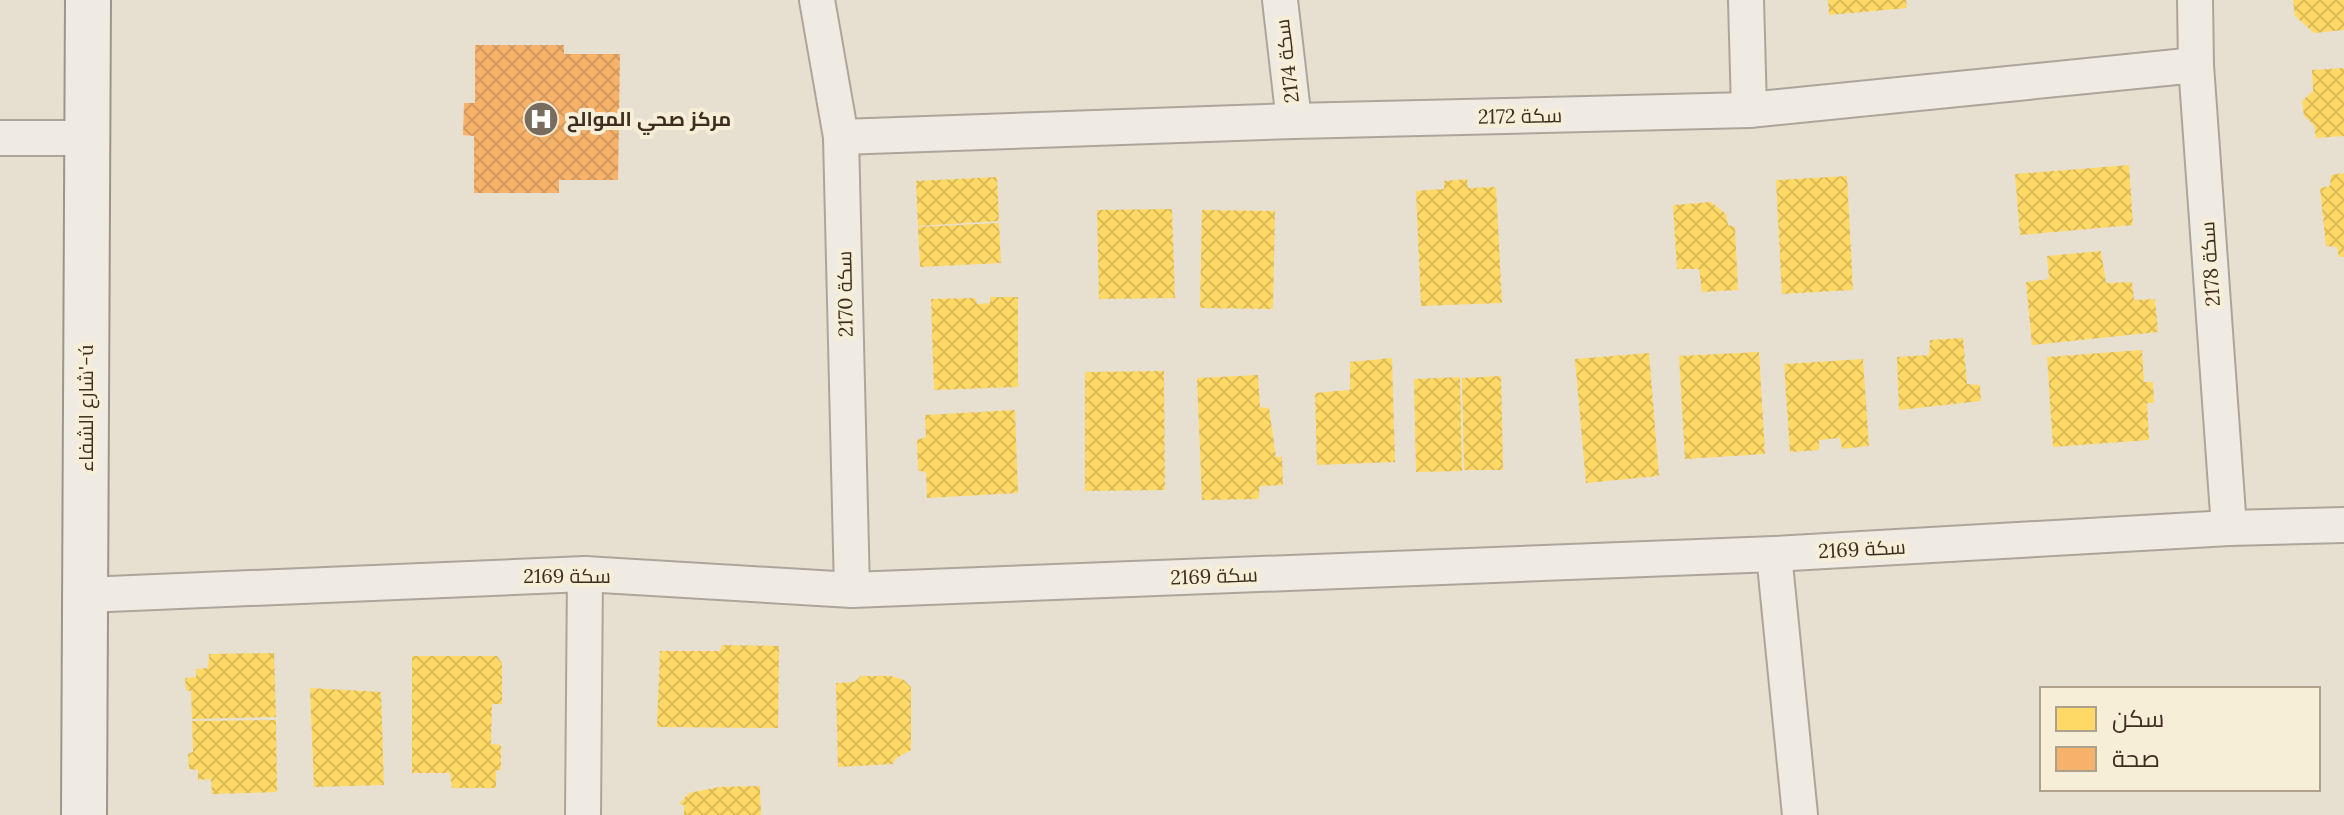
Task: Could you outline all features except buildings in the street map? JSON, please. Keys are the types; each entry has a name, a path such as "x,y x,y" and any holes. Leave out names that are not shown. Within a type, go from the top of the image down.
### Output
{"street":[{"name":"شارع الشفاء'-ú","path":"84,815 88,0"},
{"name":"سكة 2170","path":"817,0 841,137 852,590"},
{"name":"سكة 2174","path":"1280,0 1294,121"},
{"path":"1746,0 1749,110"},
{"name":"سكة 2178","path":"2195,0 2196,65 2229,528"},
{"name":"سكة 2172","path":"841,137 1294,121 1749,110 2196,65"},
{"path":"0,138 87,138"},
{"name":"سكة 2169","path":"85,595 585,574 852,590 1774,554 2229,528 2344,525"},
{"path":"1774,554 1800,815"},
{"path":"583,815 585,574"}],"place":[{"name":"مركز صحي الموالح","path":"541,119"}]}
